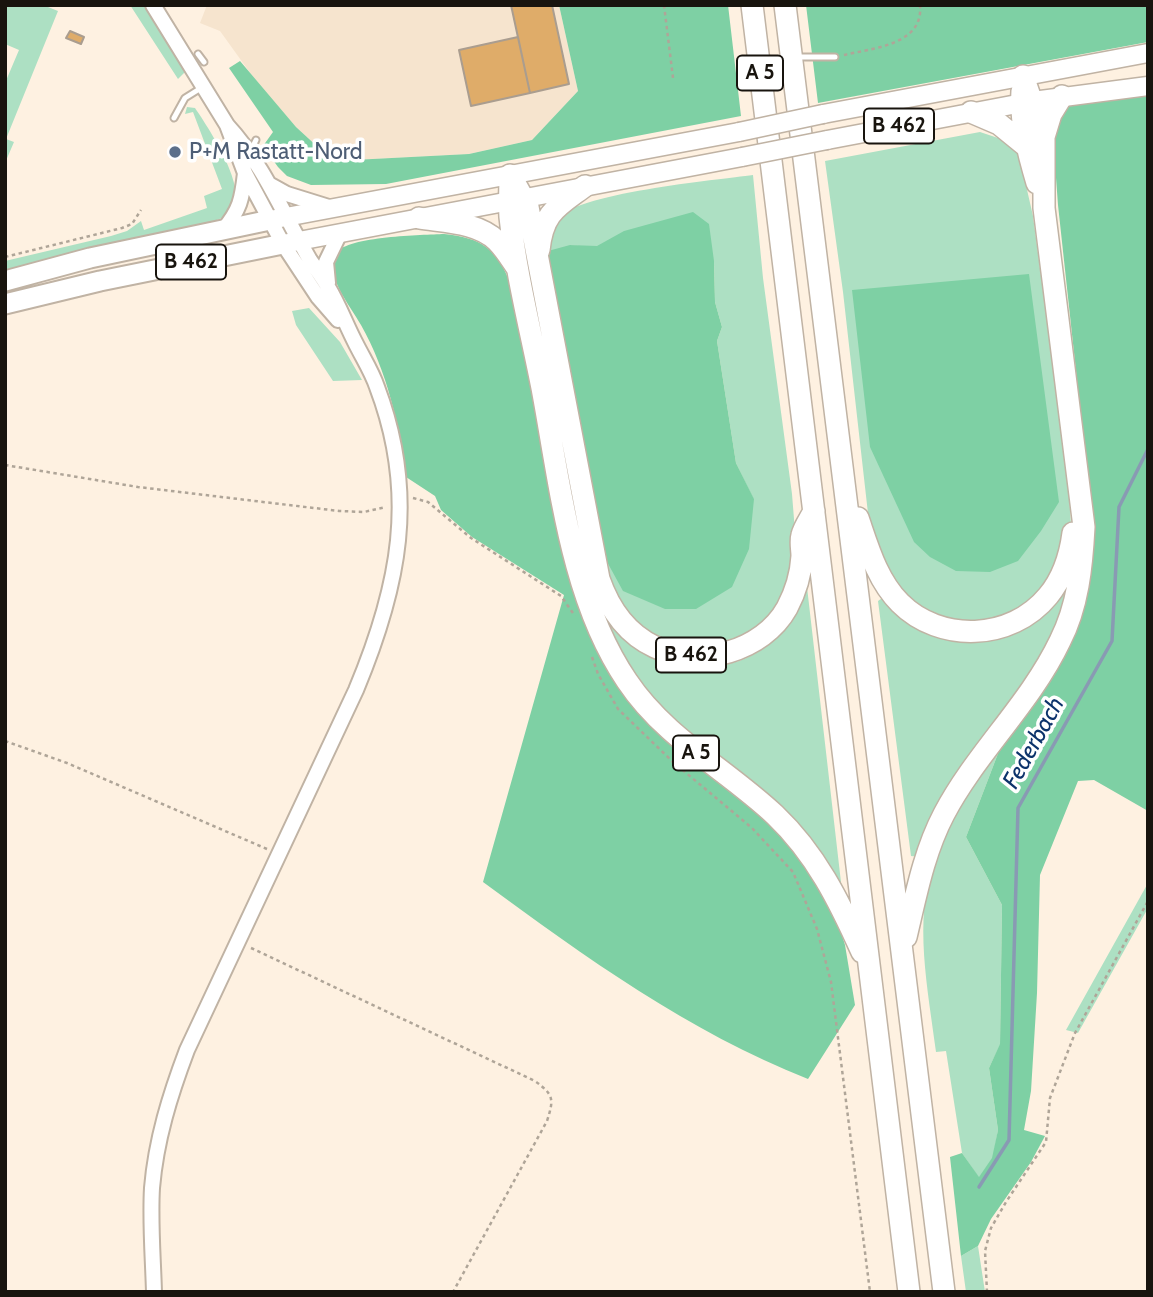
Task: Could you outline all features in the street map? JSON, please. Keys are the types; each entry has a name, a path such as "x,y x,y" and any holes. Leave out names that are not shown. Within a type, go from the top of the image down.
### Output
{"highway":[{"name":"A 5","path":"752,5 909,1292"},
{"name":"A 5","path":"785,5 944,1292"},
{"path":"903,953 927,853 943,815 1060,641 1074,606 1082,564 1084,527 1044,208 1023,76"},
{"path":"1035,142 1062,96"},
{"path":"971,112 1035,142"},
{"path":"510,174 517,199"},
{"name":"B 462","path":"585,186 551,212 528,268 599,579 614,613 631,630 655,647 680,655 706,656 734,651 754,642 771,628 787,608 798,578 802,557 801,537 814,511"},
{"name":"A 5","path":"517,199 510,215 528,268 571,534 583,584 603,638 627,681 659,719 774,814 800,840 823,872 840,903 870,970"},
{"name":"B 462","path":"5,281 90,258 279,218"},
{"name":"A 5","path":"419,218 475,228 486,233 528,268"},
{"name":"B 462","path":"5,304 100,281 291,242"},
{"name":"A 5","path":"843,475 882,581 900,603 917,617 936,627 958,632 1003,627 1026,616 1047,597 1063,573 1070,551 1075,522 1077,471"}],"main road":[{"name":"B 462","path":"279,218 1148,53"},
{"name":"B 462","path":"291,242 971,112 1062,96 1148,86"}],"street":[{"path":"153,5 228,125 246,173 279,218 318,297 350,333"},
{"path":"228,125 253,146 269,184 279,218"},
{"path":"223,230 241,203 246,173"},
{"path":"269,184 287,194 333,208"},
{"path":"329,288 326,262 340,233"},
{"path":"155,1292 152,1189 163,1122 173,1087 187,1050 374,647 389,600 399,534 398,470 390,426 377,385 329,288 291,242"}],"lane":[{"path":"198,54 204,62"},
{"path":"791,57 835,57"},
{"path":"174,118 186,98 204,86"}],"path":[{"path":"664,5 673,78"},
{"path":"835,57 894,43 914,31 921,14 920,5"},
{"path":"5,257 122,228 132,224 141,210"},
{"path":"5,465 138,488 339,511 364,512 415,498 428,502 471,538 561,596 580,623"},
{"path":"589,649 598,674 618,709 673,762 752,828 793,872 817,929 831,982 870,1292"},
{"path":"5,741 67,763 280,854"},
{"path":"987,1292 985,1251 991,1228 1046,1142 1050,1098 1075,1033 1148,901"},
{"path":"238,942 535,1081 548,1091 552,1104 547,1121 453,1292"}],"shaded area":[{"path":"207,5 559,5 578,91 532,140 469,154 353,160 320,149 296,127 261,88 220,31 200,23"}],"green space":[{"path":"5,5 43,5 58,11 6,139 14,142 5,163 5,83 19,50 5,44"},
{"path":"130,5 145,5 186,71 178,79"},
{"path":"559,5 728,5 741,116 386,184 311,185 287,176 263,146 273,132 229,68 240,61 296,127 320,149 353,160 469,154 532,140 578,91"},
{"path":"806,5 1148,5 1148,42 818,103"},
{"path":"1148,91 1148,811 1094,780 1078,781 1040,875 1031,1091 1024,1130 1045,1136 1031,1162 991,1219 978,1246 961,1256 950,1157 962,1153 979,1177 992,1158 998,1130 989,1068 1000,1044 1002,905 966,837 1002,743 1050,673 1093,528 1053,137 1063,108 1074,102"},
{"path":"187,107 195,108 231,172 236,198 233,208 227,214 204,224 5,273 5,261 111,236 127,231 141,221 144,230 207,208 204,196 222,189 193,112 185,114"},
{"path":"980,132 1015,148 1020,159 1033,216 1068,478 1071,525 1062,564 1042,594 1009,618 968,624 932,616 904,598 871,540 825,161"},
{"path":"753,175 763,278 792,494 796,544 791,584 761,629 718,649 668,645 642,633 613,598 547,252 555,221 567,211 588,203 647,189","holes":["570,245 714,261 715,302 722,327 717,341 736,463 754,500"]},
{"path":"693,212 709,224 714,261 715,302 722,327 717,341 736,463 754,499 749,549 732,587 696,609 665,609 623,591 600,549 551,284 548,251 570,245 597,246 624,231"},
{"path":"444,234 468,238 486,247 499,261 510,283 559,533 596,640 776,825 831,900 845,945 855,1005 808,1079 721,1039 680,1016 599,965 483,882 564,595 472,537 441,510 435,496 406,477 396,418 385,379 333,270 336,253 355,243"},
{"path":"1029,274 1059,502 1018,561 990,572 956,571 930,557 914,542 870,447 852,290"},
{"path":"309,308 340,342 362,380 333,381 296,325 292,311"},
{"path":"1072,569 1059,628 919,857 911,856 878,601 885,596 990,638"},
{"path":"807,587 842,891 636,681 608,624 636,649 653,658 691,667 730,664 766,647 780,634"},
{"path":"1002,743 966,837 1002,905 1000,1045 989,1068 998,1130 993,1158 979,1178 962,1153 946,1051 936,1052 926,980 924,906 934,859 947,828"},
{"path":"1148,883 1148,908 1078,1033 1066,1030"},
{"path":"978,1246 985,1292 966,1292 961,1256"}],"building":[{"path":"511,5 552,5 569,84 530,93"},
{"path":"70,31 84,37 81,44 66,38"},
{"path":"518,37 530,93 471,106 459,50"}],"waterway":[{"name":"Federbach","path":"979,1187 1009,1140 1018,808 1112,641 1119,507 1148,449"}],"place":[{"name":"P+M Rastatt-Nord","path":"175,152"}]}
